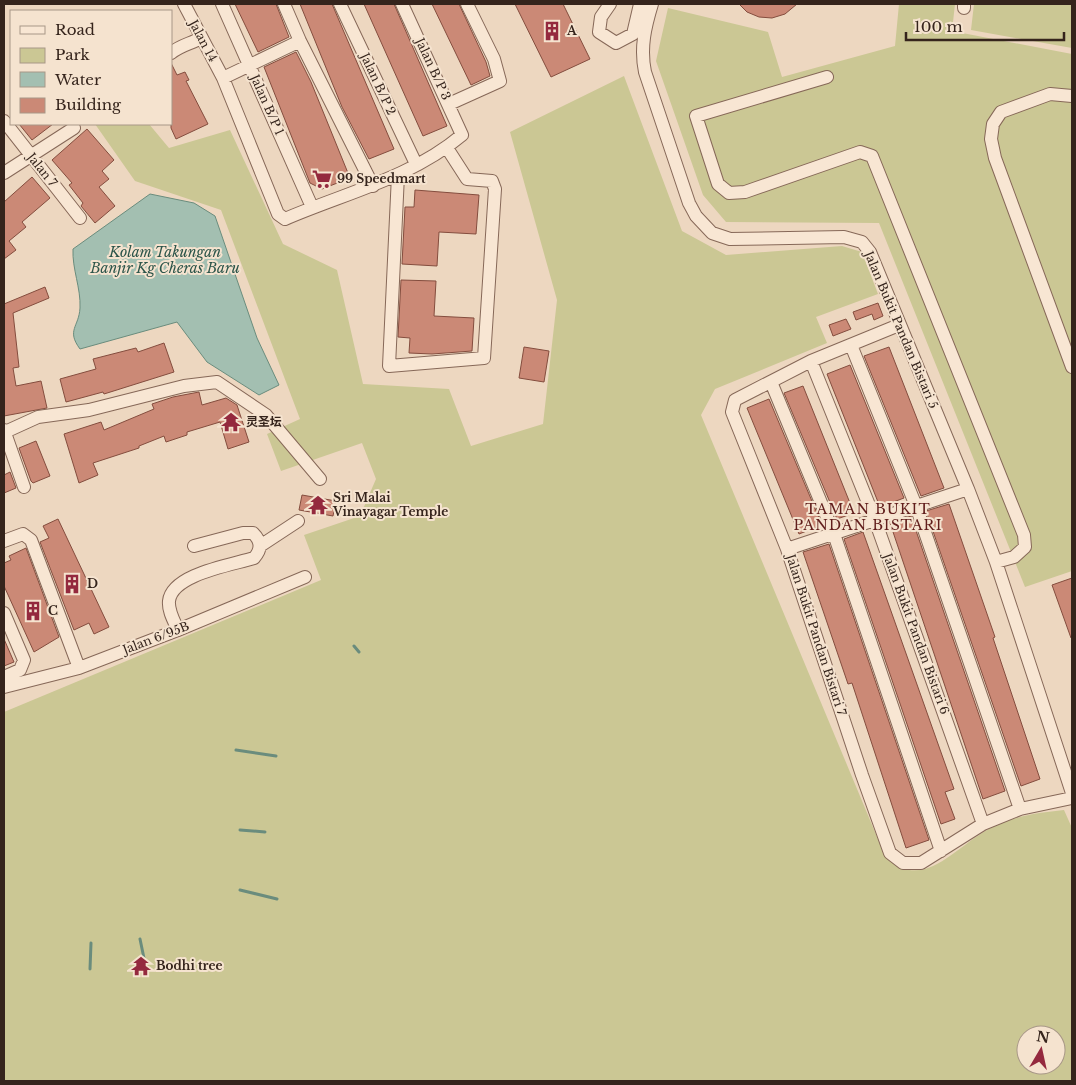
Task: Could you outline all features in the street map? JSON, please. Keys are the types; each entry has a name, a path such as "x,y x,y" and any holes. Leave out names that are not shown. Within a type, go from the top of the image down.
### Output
{"street":[{"name":"Jalan 14","path":"184,4 222,78 278,214 285,219 312,207"},
{"name":"Jalan B/P 1","path":"222,4 312,207"},
{"path":"284,4 300,41 373,186"},
{"name":"Jalan B/P 2","path":"340,4 416,164"},
{"name":"Jalan B/P 3","path":"402,4 450,104 462,136 447,148"},
{"path":"450,104 500,82 494,59 467,4"},
{"path":"610,4 601,17 600,32 616,43 634,34 640,4"},
{"name":"Jalan Bukit Pandan Bistari 5","path":"652,4 643,38 645,72 689,203 700,222 712,233 730,239 836,236 862,242 870,252 968,489 996,562 1072,793"},
{"path":"172,52 182,44 189,44 201,38"},
{"path":"222,78 300,41"},
{"path":"827,77 696,116 718,184 729,193 745,192 860,152 872,156 1024,535 1024,547 1014,557 996,562"},
{"path":"1072,96 1050,94 1000,112 993,124 991,139 995,158 1072,367"},
{"name":"Jalan 7","path":"4,121 80,218"},
{"path":"4,173 74,128"},
{"path":"312,207 373,186 398,175 447,148 467,179 492,181 494,189 484,358 390,366 398,175"},
{"name":"Jalan Bukit Pandan Bistari 7","path":"899,325 811,361 735,400 732,412 787,549 890,853 903,863 915,864 929,860 983,824 1020,809 1072,798"},
{"path":"851,345 916,506 1020,809"},
{"name":"Jalan Bukit Pandan Bistari 6","path":"811,361 875,520 983,824"},
{"path":"24,487 4,431 38,417 89,410 184,386 217,382 266,415 320,479"},
{"path":"771,382 834,534 941,851"},
{"path":"787,549 968,489"},
{"path":"260,546 298,521"},
{"path":"178,630 169,608 169,599 174,589 186,578 254,558 258,554 260,546 259,539 253,533 243,533 194,546"},
{"path":"4,542 23,534 31,540 79,668"},
{"name":"Jalan 6/95B","path":"4,687 79,668 178,630 305,577"},
{"path":"4,613 24,660 20,670 4,676"}],"green space":[{"path":"899,4 955,4 952,31 1072,54 1072,571 1025,587 879,223 726,222 703,195 656,61 668,8 768,32 782,77 895,46"},
{"path":"974,4 1072,4 1072,48 971,30"},
{"path":"624,76 682,231 726,255 842,246 862,252 878,294 816,317 827,343 715,389 701,415 885,856 899,866 912,870 925,869 950,856 987,830 1006,821 1044,812 1064,810 1072,828 1072,1081 4,1081 4,712 321,580 304,535 360,516 376,479 362,443 281,471 267,434 300,419 221,210 135,181 96,125 150,125 169,148 230,130 283,244 337,270 363,384 449,389 471,446 543,424 557,300 510,132"}],"water":[{"name":"Kolam Takungan Banjir Kg Cheras Baru","path":"150,194 194,203 215,216 257,338 279,385 259,395 207,362 177,322 80,349 74,337 74,328 80,308 73,249"}],"building":[{"path":"235,4 276,4 289,37 258,52"},
{"path":"300,4 332,4 394,149 369,159 342,107"},
{"path":"364,4 394,4 447,126 423,136"},
{"path":"432,4 459,4 486,62 490,76 471,85"},
{"name":"A","path":"515,4 563,4 590,59 551,77"},
{"path":"739,4 797,4 785,14 772,18 759,17 747,12"},
{"path":"296,52 311,82 350,178 322,189 310,183 264,67"},
{"path":"172,65 177,75 185,72 189,80 186,81 208,124 176,139 171,128"},
{"path":"20,125 52,125 32,140"},
{"path":"87,129 114,160 102,171 109,179 99,187 115,206 95,223 81,206 83,203 69,185 72,183 52,160"},
{"path":"32,177 50,198 22,222 26,227 9,241 16,250 4,259 4,202"},
{"path":"415,190 479,195 476,234 439,232 437,266 402,264 405,207 414,207"},
{"path":"401,280 436,281 434,316 474,318 472,351 432,354 409,353 410,338 398,337"},
{"path":"45,287 49,298 13,313 19,367 13,368 16,386 41,381 47,408 4,416 4,304"},
{"path":"878,303 883,316 874,320 872,314 856,320 853,312"},
{"path":"846,319 851,329 833,336 829,325"},
{"path":"164,343 174,372 104,394 103,392 66,402 60,379 96,369 93,359 136,348 138,352"},
{"path":"524,347 549,351 544,382 519,378"},
{"path":"889,347 944,488 921,496 864,356"},
{"path":"850,365 904,498 880,507 827,374"},
{"path":"803,386 854,513 837,519 784,393"},
{"path":"199,392 202,405 226,398 237,405 249,442 228,449 220,422 187,432 187,435 166,442 164,436 139,446 139,448 93,463 98,475 79,483 64,434 101,422 104,430 154,409 152,404 173,397"},
{"path":"769,399 822,525 799,534 747,408"},
{"path":"36,441 50,476 33,483 19,448"},
{"path":"10,472 16,488 4,493 4,475"},
{"name":"Sri Malai Vinayagar Temple","path":"302,495 336,501 333,516 299,510"},
{"path":"949,504 995,637 993,638 1040,779 1021,786 926,511"},
{"path":"911,516 1005,791 983,799 890,523"},
{"name":"D","path":"58,519 109,627 94,634 89,623 74,630 40,542 49,538 43,526"},
{"path":"863,532 954,789 945,792 955,819 941,824 844,539"},
{"path":"829,544 929,840 906,848 852,683 848,684 803,552"},
{"name":"C","path":"26,548 59,637 34,652 4,586 4,563 11,560 9,556"},
{"path":"1072,578 1072,638 1071,638 1052,585"},
{"path":"4,639 14,662 4,666"}],"waterway":[{"path":"354,646 359,652"},
{"path":"236,750 276,756"},
{"path":"240,830 265,832"},
{"path":"240,890 277,899"},
{"path":"140,939 146,968"},
{"path":"90,969 91,943"}],"place":[{"name":"A","path":"552,31"},
{"name":"99 Speedmart","path":"322,179"},
{"name":"灵圣坛","path":"231,422"},
{"name":"Sri Malai Vinayagar Temple","path":"318,505"},
{"name":"D","path":"72,584"},
{"name":"C","path":"33,611"},
{"name":"Bodhi tree","path":"141,966"}],"district":[{"name":"TAMAN BUKIT PANDAN BISTARI","path":"868,518"}]}
